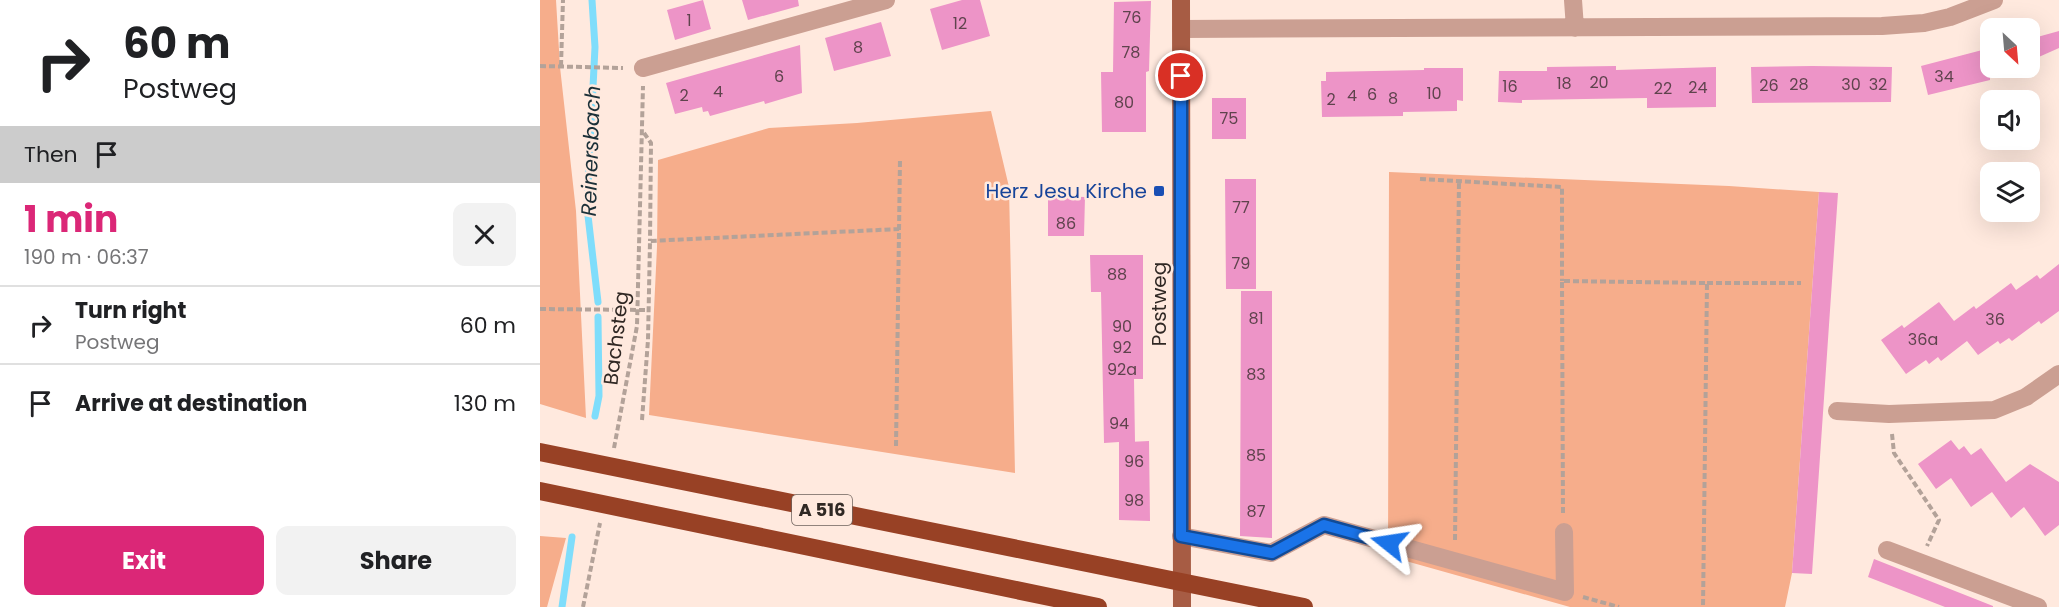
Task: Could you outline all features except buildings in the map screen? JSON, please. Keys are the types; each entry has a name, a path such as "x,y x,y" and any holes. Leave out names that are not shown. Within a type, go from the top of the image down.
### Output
{"highway":[{"name":"A 516","path":"540,452 1304,607"},
{"name":"A 516","path":"540,491 1098,607"}],"main road":[{"name":"Postweg","path":"1181,0 1182,607"}],"street":[{"path":"643,68 886,0"},
{"path":"1573,0 1575,28"},
{"path":"1181,30 1882,26 1924,23 1950,17 1994,0"},
{"path":"1837,411 1889,414 1994,410 2026,398 2059,374"},
{"path":"1181,541 1272,553 1324,525 1565,592 1564,532"},
{"path":"1887,550 2038,607"}],"path":[{"path":"561,66 563,0"},
{"path":"540,66 601,68"},
{"name":"Bachsteg","path":"612,457 637,326 643,68"},
{"path":"642,420 648,310 651,143 643,132"},
{"path":"896,446 900,160"},
{"path":"1420,179 1562,187 1564,532"},
{"path":"1455,561 1460,181"},
{"path":"650,241 899,229"},
{"path":"1562,281 1801,284"},
{"path":"1703,607 1707,283"},
{"path":"540,309 648,310"},
{"path":"1889,414 1894,453 1939,520 1920,563"},
{"path":"583,607 601,515"},
{"path":"1565,592 1618,607"}],"shaded area":[{"path":"540,0 556,0 560,67 576,211 586,418 540,404"},
{"path":"991,111 1009,187 1015,473 649,415 657,247 658,160 769,128"},
{"path":"1389,172 1729,186 1819,192 1792,573 1785,607 1570,607 1388,556"},
{"path":"540,536 566,538 547,607 540,607"}],"waterway":[{"name":"Reinersbach","path":"592,0 595,47 587,207 598,302"},
{"name":"Reinersbach","path":"595,416 599,396 598,317"},
{"name":"Reinersbach","path":"562,607 572,537"}],"place":[{"name":"Herz Jesu Kirche","path":"1159,191"}],"route":[{"path":"1181,76 1181,536 1272,553 1324,525 1389,543"}]}
